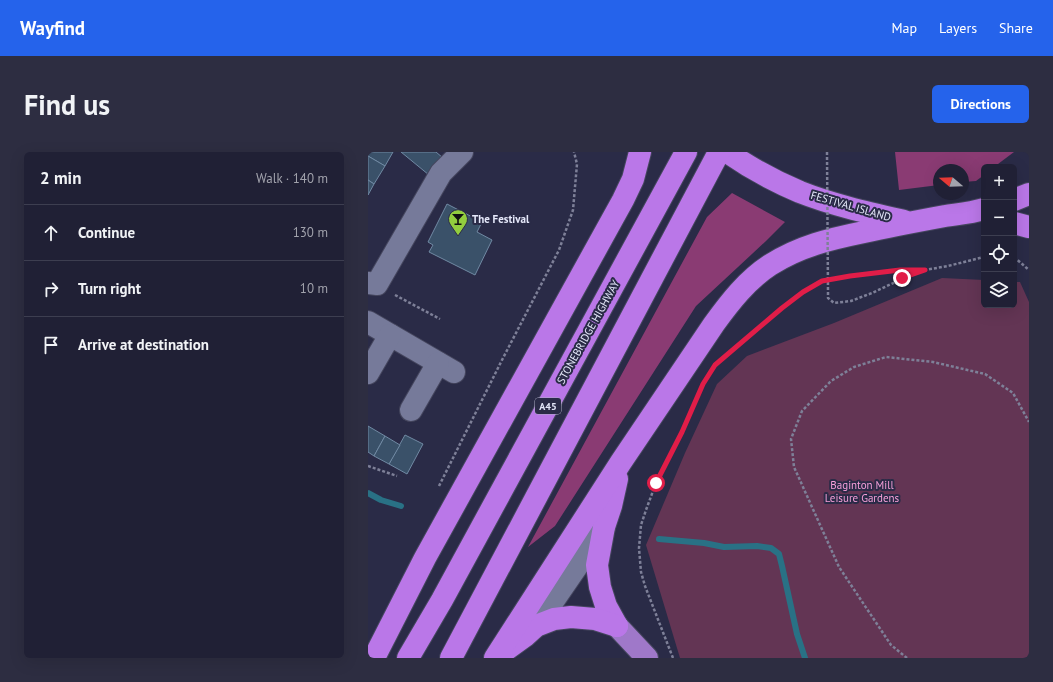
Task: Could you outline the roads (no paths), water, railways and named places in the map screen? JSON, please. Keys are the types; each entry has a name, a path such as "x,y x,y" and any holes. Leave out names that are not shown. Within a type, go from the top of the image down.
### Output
{"highway":[{"path":"374,658 425,558 623,200 633,179 640,152"},
{"name":"STONEBRIDGE HIGHWAY","path":"408,658 450,586 686,152"},
{"name":"FESTIVAL ISLAND","path":"727,152 756,171 801,192 857,210 909,222 981,210"},
{"path":"451,658 714,161"},
{"path":"1017,199 1029,194"},
{"path":"958,214 981,218"},
{"path":"495,658 621,462 729,303 748,282 769,266 801,248 828,240 909,222"},
{"path":"1017,224 1029,227"},
{"path":"617,626 606,606 600,587 597,565 604,527 611,506 621,462"},
{"path":"495,658 536,626 554,619 571,617 595,619 617,626"}],"main road":[{"path":"617,626 647,658"}],"lane":[{"path":"372,284 441,173 462,152"},
{"path":"368,322 446,367 411,410"},
{"path":"368,373 390,335"},
{"path":"536,626 604,527"}],"waterway":[{"path":"368,493 381,500 401,506"},
{"path":"659,539 704,543 724,547 757,546 771,548 779,554 797,634 805,658"}],"place":[{"name":"The Festival","path":"458,236"}],"park label":[{"name":"Baginton Mill Leisure Gardens","path":"862,491"}]}
